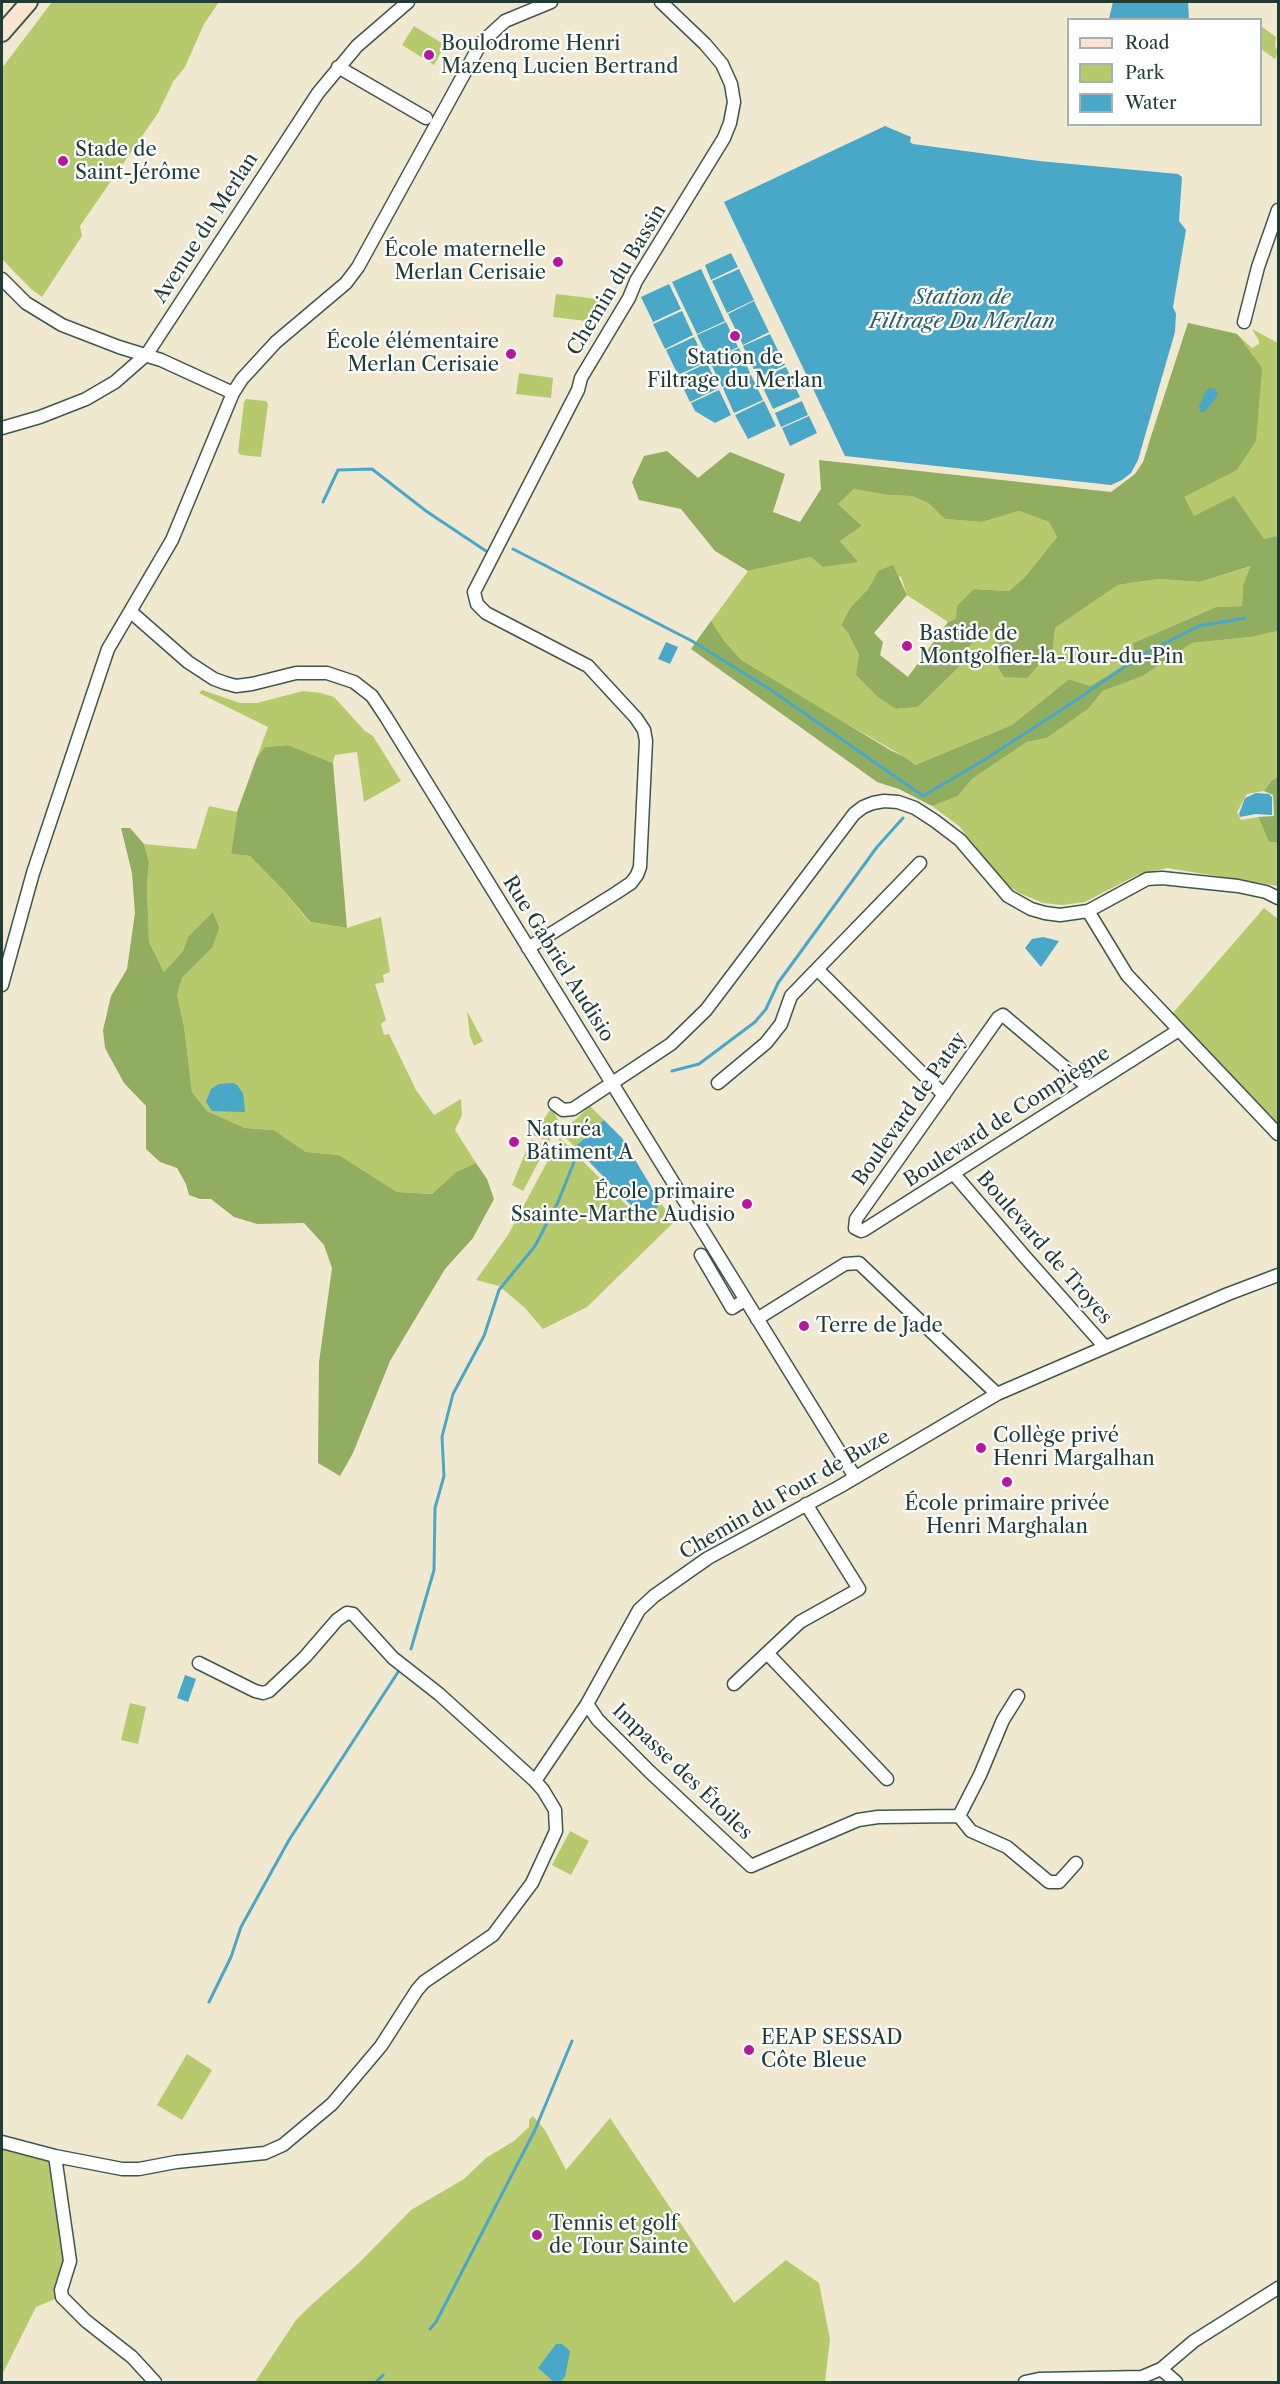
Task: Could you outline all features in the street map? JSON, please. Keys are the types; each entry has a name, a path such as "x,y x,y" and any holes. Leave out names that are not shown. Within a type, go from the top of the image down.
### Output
{"street":[{"path":"2,33 29,2"},
{"name":"Avenue du Merlan","path":"2,428 86,399 115,382 147,354 296,125 338,67 365,38 408,2"},
{"path":"2,985 33,873 108,649 172,540 234,393 242,379 276,342 345,283 358,267 481,43 505,21 551,2"},
{"name":"Chemin du Bassin","path":"528,948 631,883 637,875 640,867 646,741 644,730 636,718 588,666 486,613 477,604 474,592 578,390 581,378 629,298 636,281 724,138 730,123 734,102 731,84 722,64 710,49 662,2"},
{"path":"338,67 426,118"},
{"path":"1244,322 1258,267 1278,210"},
{"path":"2,279 26,303 62,325 119,347 147,354 234,393"},
{"path":"2,416 15,424"},
{"name":"Rue Gabriel Audisio","path":"131,612 188,662 214,680 236,686 252,684 276,676 313,672 341,676 362,687 380,706 855,1477"},
{"path":"555,1104 562,1110 573,1109 671,1044 706,1010 854,814 863,807 884,801 898,802 915,808 960,840 1008,896 1045,914 1060,915 1088,911 1148,879 1162,878 1239,886 1266,892 1278,898"},
{"path":"718,1083 766,1044 775,1034 791,996 920,863"},
{"path":"1088,911 1128,975 1278,1134"},
{"path":"817,969 944,1095"},
{"name":"Boulevard de Patay","path":"855,1228 856,1219 998,1018 1003,1016 1088,1088"},
{"name":"Boulevard de Compiègne","path":"855,1228 864,1230 1179,1030"},
{"name":"Boulevard de Troyes","path":"954,1174 1024,1257 1105,1347"},
{"path":"701,1255 732,1308 745,1300"},
{"path":"757,1319 845,1264 859,1263 864,1265 997,1394"},
{"name":"Chemin du Four de Buze","path":"535,1781 587,1704 639,1610 654,1596 708,1558 855,1477 997,1394 1278,1275"},
{"path":"734,1684 800,1622 859,1589 806,1504"},
{"path":"2,2142 55,2156 122,2169 139,2169 176,2162 266,2153 289,2141 332,2104 381,2046 424,1982 492,1935 532,1883 556,1831 555,1810 535,1781 439,1694 393,1658 352,1614 347,1613 338,1620 304,1657 269,1691 263,1693 199,1663"},
{"path":"767,1653 887,1779"},
{"path":"1018,1695 1003,1720 980,1775 959,1816 971,1831 1007,1847 1049,1882 1059,1882 1076,1863"},
{"name":"Impasse des Étoiles","path":"587,1704 598,1720 650,1772 752,1866 858,1820 878,1817 959,1816"},
{"path":"55,2156 70,2261 61,2290 62,2297 86,2321 132,2357 155,2382"},
{"path":"1025,2382 1039,2379 1142,2377 1161,2369 1194,2341 1278,2288"},
{"path":"1161,2369 1176,2382"}],"green space":[{"name":"Stade de Saint-Jérôme","path":"52,2 219,2 204,24 185,67 173,82 158,113 80,226 82,236 42,297 2,259 2,68"},
{"name":"Boulodrome Henri Mazenq Lucien Bertrand","path":"414,26 445,45 434,65 402,45"},
{"path":"1262,27 1276,37 1275,46 1278,52 1275,59 1262,50"},
{"path":"556,294 597,299 594,322 553,317"},
{"path":"1188,323 1237,334 1252,348 1259,344 1259,341 1252,329 1278,343 1278,536 1264,540 1187,520 1148,445"},
{"path":"1188,323 1237,334 1262,368 1256,441 1237,470 1184,497 1194,516 1234,496 1264,539 1278,536 1278,631 1251,637 1192,643 1143,676 1103,691 1088,709 1047,738 1027,742 972,779 958,796 932,806 899,789 877,782 691,649 711,621 724,641 741,660 915,765 1012,725 1069,679 1090,686 1134,660 1133,643 1216,607 1242,606 1243,585 1251,566 1200,582 1158,579 1118,585 1055,628 1053,649 1027,678 1004,677 992,657 1002,630 982,632 961,656 960,666 918,707 896,709 878,697 856,675 859,655 848,633 841,625 850,608 868,589 878,571 893,565 907,595 874,633 883,642 880,655 908,677 948,622 956,619 957,606 974,589 1009,591 1024,578 1057,537 1049,522 1019,511 982,522 945,519 928,503 912,496 887,495 854,489 838,504 862,526 840,541 858,562 823,567 811,557 748,571 715,551 681,509 639,500 632,482 644,456 667,451 698,478 730,452 785,474 773,512 800,522 821,489 819,460 1111,492 1135,474 1143,462"},
{"path":"519,373 553,378 551,398 516,394"},
{"path":"246,399 266,401 268,404 261,457 241,455 238,452"},
{"path":"854,489 887,495 912,496 928,503 945,519 982,522 1019,511 1049,522 1057,537 1024,578 1009,591 974,589 957,619 948,622 907,595 901,577 878,571 868,589 850,608 841,625 896,709 918,707 960,666 961,656 982,632 1003,630 1053,649 1055,628 1118,585 1158,579 1200,582 1252,566 1243,585 1242,606 1216,607 1133,643 1135,660 1090,686 1069,679 1012,725 915,765 905,757 698,639 748,571 811,557 857,562 840,541 862,526 838,504"},
{"path":"1278,631 1278,777 1272,780 1264,791 1247,794 1237,812 1241,820 1258,817 1269,842 1278,842 1278,886 1167,868 1137,875 1085,902 1062,905 1043,903 1005,884 959,826 932,806 958,796 972,779 1027,742 1047,738 1088,709 1103,691 1143,676 1192,643 1251,637"},
{"path":"202,690 240,703 257,703 303,691 334,697 365,731 373,736 401,781 364,802 357,752 335,755 333,763 288,745 265,747 257,757 268,727 199,693"},
{"path":"288,745 333,763 347,928 310,922 250,856 231,854 237,812 257,757 265,747"},
{"path":"1278,777 1278,842 1269,842 1258,817 1274,816 1273,795 1264,791 1272,780"},
{"path":"209,806 237,812 231,854 250,856 286,893 309,922 347,928 381,917 390,972 383,975 384,982 375,984 386,1020 381,1024 384,1035 389,1034 416,1090 434,1115 461,1099 462,1115 455,1130 476,1163 456,1172 432,1194 397,1192 339,1155 306,1152 274,1130 245,1128 207,1111 192,1092 184,1026 177,995 182,978 212,948 188,937 183,951 164,972 149,942 147,886 149,862 144,844 196,849"},
{"path":"121,828 130,828 144,844 149,862 147,886 149,942 164,972 183,951 188,937 213,912 219,928 212,948 182,978 177,995 184,1026 192,1092 207,1111 245,1128 274,1130 306,1152 339,1155 397,1192 432,1194 456,1172 476,1163 487,1179 494,1199 473,1238 445,1269 390,1361 353,1453 340,1476 318,1463 319,1362 332,1268 324,1245 304,1223 257,1224 234,1217 211,1199 200,1199 189,1195 177,1168 160,1162 146,1149 146,1106 124,1083 105,1048 103,1030 111,996 127,969 135,913 132,873"},
{"path":"1264,908 1278,919 1278,1123 1172,1014"},
{"path":"467,1011 483,1041 474,1046 470,1036"},
{"path":"590,1106 604,1120 575,1147 563,1135 563,1131"},
{"path":"552,1107 558,1120 549,1142 533,1135"},
{"path":"560,1138 644,1223 661,1203 674,1222 587,1307 543,1329 524,1307 499,1286 476,1280 508,1235"},
{"path":"531,1139 547,1146 523,1191 512,1185"},
{"path":"130,1703 146,1707 138,1744 121,1740"},
{"path":"570,1831 589,1841 571,1875 552,1865"},
{"path":"187,2054 212,2070 182,2120 157,2105"},
{"name":"Tennis et golf de Tour Sainte","path":"533,2116 545,2130 566,2170 610,2118 734,2303 786,2260 819,2283 830,2339 825,2382 255,2382 296,2320 309,2307 360,2262 411,2210 464,2179 486,2158 514,2141 529,2127 529,2120"},
{"path":"2,2145 48,2157 54,2166 66,2261 62,2276 58,2279 59,2285 55,2299 36,2307 2,2375"}],"water":[{"path":"1113,2 1188,2 1189,18 1109,18"},
{"name":"Station de Filtrage Du Merlan","path":"885,126 911,137 910,142 913,144 1039,161 1178,174 1182,177 1179,221 1186,230 1173,307 1176,314 1175,332 1138,460 1131,473 1122,480 1111,485 845,456 724,202"},
{"path":"731,253 738,267 711,280 705,265"},
{"path":"701,269 725,321 697,334 672,282"},
{"path":"739,269 754,300 727,313 712,281"},
{"path":"669,284 681,309 653,322 641,297"},
{"path":"754,301 769,332 743,345 728,314"},
{"path":"682,311 693,335 665,349 653,324"},
{"path":"726,322 738,347 710,361 697,335"},
{"path":"770,334 785,365 758,378 743,346"},
{"path":"694,337 706,362 678,375 666,350"},
{"path":"739,348 750,373 722,387 710,362"},
{"path":"707,363 719,388 690,402 678,377"},
{"path":"786,367 800,397 773,409 759,379"},
{"path":"751,375 763,400 734,413 723,388"},
{"path":"1209,388 1215,389 1218,395 1205,412 1200,412 1199,407"},
{"path":"719,390 731,415 715,423 695,411 691,403"},
{"path":"764,401 776,426 748,439 735,415"},
{"path":"802,401 808,415 781,427 775,413"},
{"path":"809,416 817,433 790,446 782,428"},
{"path":"666,642 678,647 670,664 658,659"},
{"path":"1256,793 1269,794 1272,797 1272,815 1256,814 1240,817 1245,798"},
{"path":"1043,937 1059,941 1041,967 1025,948 1032,939"},
{"path":"233,1083 243,1093 245,1112 212,1111 206,1102 211,1089 219,1084"},
{"path":"604,1120 622,1138 661,1203 646,1221 575,1147"},
{"path":"185,1675 196,1679 188,1702 177,1698"},
{"path":"556,2344 562,2344 570,2351 565,2377 560,2382 554,2382 538,2368"}],"waterway":[{"path":"323,502 338,470 372,469 426,511 486,551"},
{"path":"513,549 692,641 771,690 923,796 984,760 1140,656 1199,626 1245,618"},
{"path":"672,1071 699,1064 755,1022 766,1009 778,983 877,847 903,818"},
{"path":"411,1649 434,1570 435,1508 444,1476 442,1437 453,1394 484,1336 499,1290 535,1246 558,1202 580,1147"},
{"path":"209,2002 231,1957 241,1927 289,1840 400,1669"},
{"path":"430,2329 436,2322 535,2130 572,2041"},
{"path":"376,2382 383,2375"}],"place":[{"name":"Boulodrome Henri Mazenq Lucien Bertrand","path":"429,55"},
{"name":"Stade de Saint-Jérôme","path":"63,161"},
{"name":"École maternelle Merlan Cerisaie","path":"558,262"},
{"name":"Station de Filtrage du Merlan","path":"735,336"},
{"name":"École élémentaire Merlan Cerisaie","path":"511,354"},
{"name":"Bastide de Montgolfier-la-Tour-du-Pin","path":"907,646"},
{"name":"Naturéa Bâtiment A","path":"514,1142"},
{"name":"École primaire Ssainte-Marthe Audisio","path":"747,1204"},
{"name":"Terre de Jade","path":"804,1326"},
{"name":"Collège privé Henri Margalhan","path":"981,1448"},
{"name":"École primaire privée Henri Marghalan","path":"1007,1482"},
{"name":"EEAP SESSAD Côte Bleue","path":"749,2050"},
{"name":"Tennis et golf de Tour Sainte","path":"537,2235"}]}
